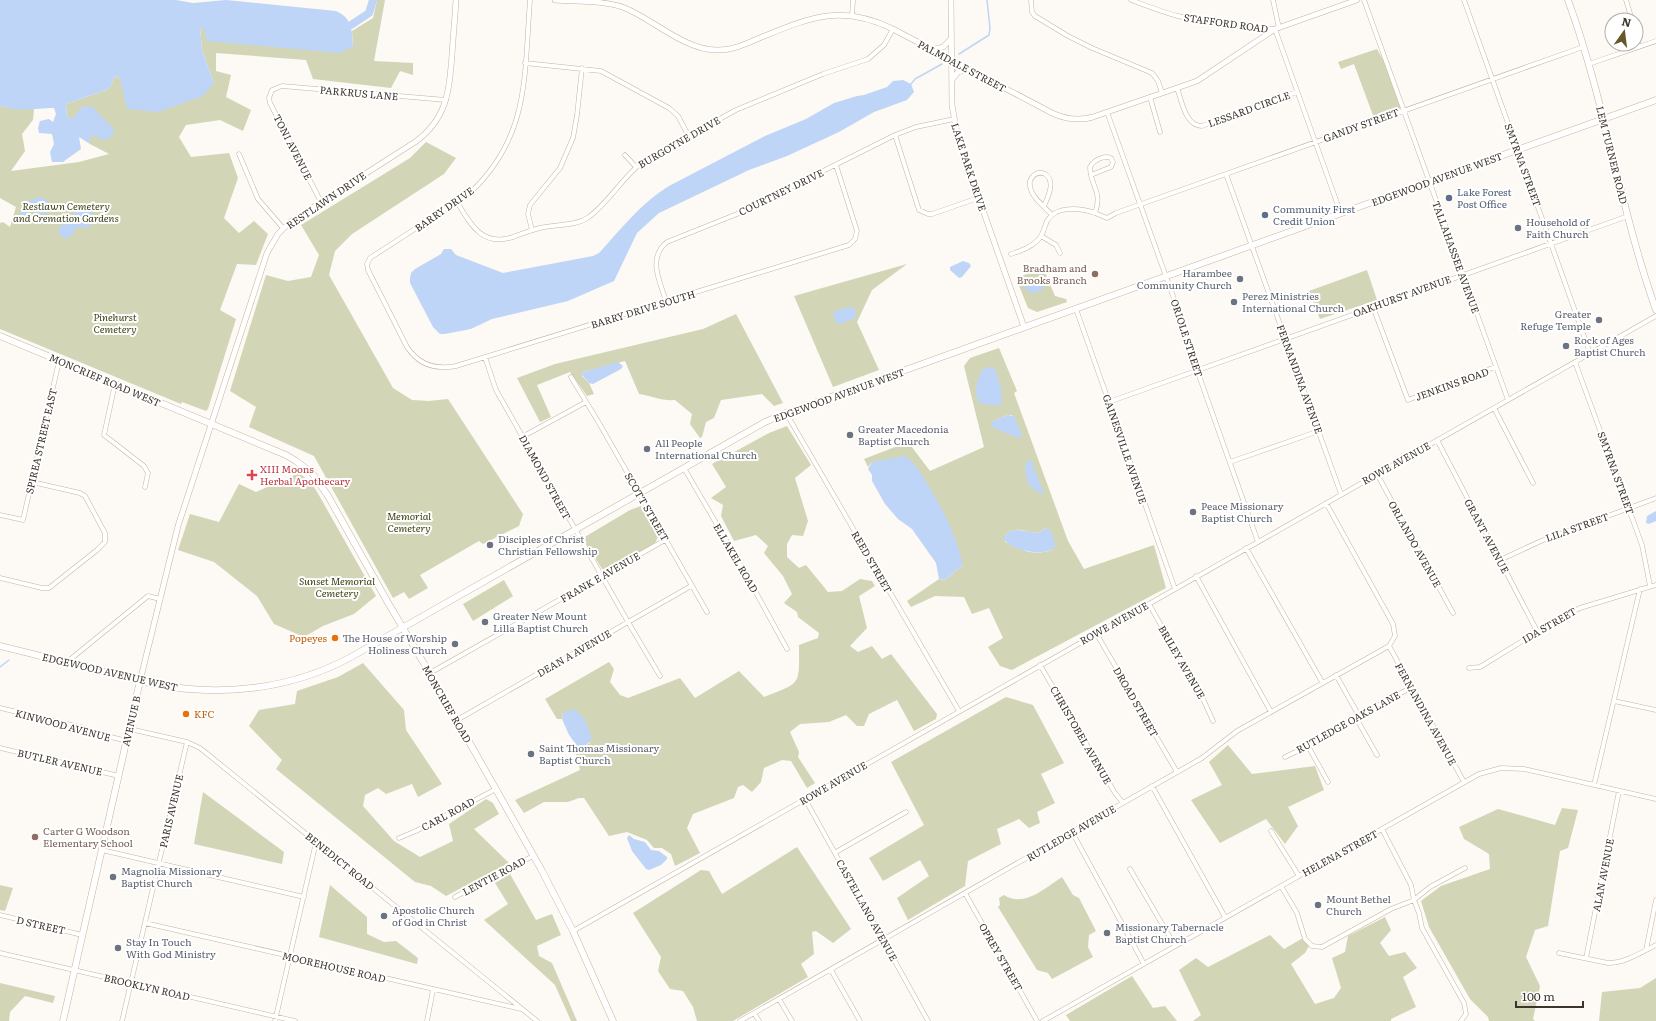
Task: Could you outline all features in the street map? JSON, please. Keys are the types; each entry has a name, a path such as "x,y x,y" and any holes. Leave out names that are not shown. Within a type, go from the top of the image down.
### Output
{"main road":[{"name":"LEM TURNER ROAD","path":"1568,0 1589,64 1641,265 1656,310"},
{"name":"EDGEWOOD AVENUE WEST","path":"0,646 173,688 214,691 246,689 286,682 321,671 333,666 402,628 765,422 786,413 1656,100"},
{"name":"MONCRIEF ROAD WEST","path":"0,336 211,424"},
{"name":"MONCRIEF ROAD","path":"211,424 286,455 296,461 312,473 328,496 402,628 457,720 533,856 573,931 613,1021"},
{"name":"AVENUE B","path":"63,1021 140,681"}],"street":[{"name":"RESTLAWN DRIVE","path":"211,424 267,253 274,240 283,228 422,137 441,114 446,100 450,80 456,0"},
{"name":"BARRY DRIVE","path":"427,365 415,357 407,347 368,270 367,264 370,258 458,202 482,181 507,146 518,115 521,98 530,0"},
{"name":"PALMDALE STREET","path":"555,0 618,6 690,43 712,50 726,50 740,46 809,18 832,15 852,16 875,21 893,29 1052,113 1065,118 1087,119 1177,88 1207,75 1277,28 1356,0"},
{"path":"852,16 853,0"},
{"name":"LAKE PARK DRIVE","path":"951,0 951,81 954,119 958,139 1024,327"},
{"path":"1031,0 1032,12 1068,36 1105,54 1152,73 1158,81 1162,93"},
{"name":"STAFFORD ROAD","path":"1131,0 1162,12 1194,20 1246,27 1277,28"},
{"path":"1273,0 1277,28 1297,92 1341,214"},
{"name":"TALLAHASSEE AVENUE","path":"1364,0 1463,274 1495,368 1508,400"},
{"name":"SMYRNA STREET","path":"1464,0 1590,353"},
{"path":"1626,0 1630,12"},
{"name":"BURGOYNE DRIVE","path":"458,202 475,229 489,238 499,240 511,238 532,230 573,224 583,221 595,212 646,158 736,110 822,74 868,59 884,45 893,29"},
{"path":"932,50 943,47 951,40"},
{"path":"1644,45 1656,41"},
{"name":"GANDY STREET","path":"1052,215 1060,211 1083,209 1107,218 1116,213 1583,47"},
{"path":"1589,64 1624,52"},
{"path":"525,63 601,70 670,108 678,116 688,135"},
{"path":"532,230 528,214 530,205 560,168 573,138 582,68"},
{"path":"951,81 958,72 968,69"},
{"name":"PARKRUS LANE","path":"272,90 282,86 446,100"},
{"name":"LESSARD CIRCLE","path":"1177,88 1188,120 1198,126 1202,126 1297,92"},
{"name":"TONI AVENUE","path":"272,90 269,98 270,103 321,202"},
{"path":"1150,97 1160,132"},
{"name":"ORIOLE STREET","path":"1107,112 1166,276 1197,370 1258,542"},
{"name":"COURTNEY DRIVE","path":"666,301 656,267 656,261 659,250 666,242 737,214 895,135 916,127 954,119"},
{"path":"895,135 918,207 923,213 932,214 978,198"},
{"path":"239,154 258,199 283,228"},
{"path":"625,155 636,167"},
{"path":"1091,175 1111,167 1111,158 1105,157 1094,161 1090,166 1091,175 1099,200 1095,213"},
{"name":"BARRY DRIVE SOUTH","path":"427,365 447,368 849,245 855,239 856,231 836,164"},
{"path":"1011,254 1027,249 1041,236 1047,220 1052,215 1034,197 1029,185 1031,177 1038,173 1045,174 1050,180 1051,185 1044,206"},
{"name":"FERNANDINA AVENUE","path":"1226,174 1341,494"},
{"name":"OAKHURST AVENUE","path":"1109,402 1628,216"},
{"path":"1041,236 1056,246 1060,253"},
{"name":"JENKINS ROAD","path":"1373,307 1408,400 1495,368"},
{"name":"GAINESVILLE AVENUE","path":"1076,309 1174,589"},
{"name":"ROWE AVENUE","path":"573,931 1656,316"},
{"name":"DIAMOND STREET","path":"485,357 496,390 660,676"},
{"name":"SPIREA STREET EAST","path":"0,515 23,520 59,361"},
{"name":"SMYRNA STREET","path":"1575,362 1642,545 1650,586"},
{"name":"SCOTT STREET","path":"571,376 707,612"},
{"path":"115,384 104,435 144,466 148,473 145,487"},
{"path":"522,437 586,402"},
{"path":"1494,408 1533,483"},
{"name":"REED STREET","path":"786,413 959,711"},
{"name":"AVENUE B","path":"140,681 178,526 211,424"},
{"path":"1230,462 1319,431"},
{"name":"GRANT AVENUE","path":"1437,440 1537,631"},
{"name":"ELLAKEL ROAD","path":"684,468 748,578 787,649"},
{"name":"ORLANDO AVENUE","path":"1377,474 1453,613"},
{"path":"0,578 42,588 49,588 105,542 105,533 85,496 80,493 32,482"},
{"name":"LILA STREET","path":"1500,560 1541,541 1656,498"},
{"path":"1326,503 1393,624 1395,636 1389,646"},
{"name":"FRANK E AVENUE","path":"430,673 665,540"},
{"path":"1246,548 1322,682"},
{"path":"1196,576 1271,712"},
{"name":"IDA STREET","path":"1469,668 1480,667 1537,631 1580,608 1656,585"},
{"name":"DEAN A AVENUE","path":"457,720 692,586"},
{"path":"1594,785 1640,589"},
{"path":"67,662 148,596 160,599"},
{"name":"BRILEY AVENUE","path":"1149,604 1204,701 1213,721"},
{"name":"DROAD STREET","path":"1096,633 1177,772"},
{"name":"FERNANDINA AVENUE","path":"1389,646 1464,782"},
{"name":"RUTLEDGE AVENUE","path":"740,1021 1202,758 1237,731 1322,682 1389,646"},
{"name":"CHRISTOBEL AVENUE","path":"1040,665 1115,794 1123,803"},
{"path":"1336,675 1377,755"},
{"name":"RUTLEDGE OAKS LANE","path":"1285,757 1308,746 1322,736 1412,687"},
{"path":"1614,701 1656,710"},
{"name":"KINWOOD AVENUE","path":"0,708 84,728 103,735 127,741"},
{"name":"BENEDICT ROAD","path":"130,729 187,742 200,748 538,1021"},
{"name":"PARIS AVENUE","path":"122,1021 187,742"},
{"path":"1308,746 1328,782"},
{"name":"BUTLER AVENUE","path":"0,748 119,776"},
{"name":"HELENA STREET","path":"1043,1021 1464,782 1491,770 1514,768 1524,769 1656,798"},
{"path":"1152,786 1224,917"},
{"name":"CARL ROAD","path":"399,838 416,831 496,789"},
{"name":"ALAN AVENUE","path":"1586,958 1619,791"},
{"name":"CASTELLANO AVENUE","path":"805,799 836,852 928,1021"},
{"path":"836,852 906,812"},
{"path":"1382,829 1411,885 1422,928 1464,1003 1466,1014 1461,1021"},
{"path":"1271,831 1299,876"},
{"path":"1072,832 1144,964"},
{"path":"275,1019 316,842"},
{"path":"102,850 304,897"},
{"name":"LENTIE ROAD","path":"455,897 533,856"},
{"path":"1130,868 1175,946"},
{"path":"1281,886 1297,913 1305,939 1312,946 1322,947 1391,909 1414,900 1430,887 1465,868"},
{"name":"OPREY STREET","path":"964,894 1037,1021"},
{"path":"1646,950 1656,900"},
{"name":"D STREET","path":"0,915 82,935"},
{"name":"MOOREHOUSE ROAD","path":"145,923 524,1010"},
{"path":"1559,953 1608,963 1615,963 1623,961 1656,945"},
{"name":"BROOKLYN ROAD","path":"0,953 131,983 275,1019 295,1021"},
{"path":"831,970 860,1021"},
{"path":"426,1021 434,990"},
{"path":"779,999 792,1021"},
{"path":"754,1013 759,1021"}],"green space":[{"path":"377,0 385,0 374,61 413,63 413,75 400,71 391,88 313,79 306,60 216,53 216,71 231,75 226,97 251,110 243,131 220,120 186,125 179,137 191,157 229,153 238,178 224,218 239,233 254,221 268,234 256,265 237,264 220,310 236,319 208,409 206,411 182,402 181,404 0,329 0,223 3,222 10,227 16,207 0,198 0,105 4,107 34,109 33,120 22,134 25,151 11,171 79,162 109,154 90,144 90,135 82,107 72,120 67,116 66,104 109,89 115,76 120,78 214,83 202,50 200,28 353,47 352,31 373,18"},
{"path":"1377,49 1386,65 1402,108 1374,118 1354,64 1341,69 1338,62"},
{"name":"Memorial Cemetery","path":"426,142 456,158 444,174 352,234 335,251 329,275 393,388 412,400 429,401 448,399 523,514 519,526 483,544 479,541 420,575 428,588 409,599 404,592 393,598 314,456 249,427 256,407 230,391 266,275 288,281 311,277 319,255 301,225 410,158"},
{"path":"907,264 872,290 857,322 879,370 833,387 794,296"},
{"path":"1043,268 1055,296 1066,299 1067,302 1037,312 1028,308 1016,278"},
{"path":"1367,270 1377,300 1320,319 1309,291"},
{"path":"736,314 783,403 774,406 762,394 721,400 714,418 706,422 702,437 700,438 690,424 692,414 675,400 661,399 639,394 625,361 583,372 582,376 589,383 594,394 587,396 570,372 537,385 551,417 540,422 517,378 555,364 703,329"},
{"path":"999,348 1017,391 1014,393 1068,541 1084,569 1154,545 1166,588 1012,670 1000,666 988,647 1003,638 989,608 972,614 964,597 935,596 911,607 907,601 939,579 945,580 963,565 872,462 868,467 864,459 908,442 930,471 984,447 964,366 970,358","holes":["1008,415 1012,415 1022,435 993,421","1046,528 1052,550 1039,553 1028,552 1005,542 1005,536 1014,530 1038,533"]},
{"path":"787,426 811,465 795,478 808,521 803,536 792,535 787,544 787,557 799,568 806,565 828,592 842,591 860,579 872,581 875,586 859,596 867,628 850,646 858,652 872,646 882,659 891,654 937,714 936,719 914,731 897,700 869,714 864,726 857,726 846,715 829,722 800,724 790,732 799,752 798,757 815,783 807,788 791,761 782,760 764,768 761,782 752,792 743,785 738,787 734,798 693,814 687,828 700,853 675,866 671,854 662,848 654,848 647,840 627,832 609,836 584,798 579,798 568,802 544,802 524,813 515,800 580,770 576,754 590,743 563,713 562,719 557,719 545,699 609,662 614,669 610,682 620,695 628,698 680,678 695,698 739,671 764,697 792,685 796,681 799,668 799,645 818,638 819,633 798,617 797,612 784,603 792,594 783,576 764,553 768,546 756,535 734,541 721,516 723,505 711,498 726,487 712,464 769,433"},
{"name":"Sunset Memorial Cemetery","path":"299,473 308,480 316,490 376,596 354,614 323,626 304,637 274,624 257,596 214,562 178,550 190,514 219,522 239,484 256,492"},
{"path":"641,506 660,533 655,543 610,569 602,569 583,538 630,510"},
{"path":"504,580 513,596 473,621 463,604"},
{"path":"363,663 404,710 406,730 442,784 418,797 412,784 386,794 378,788 365,795 363,806 394,841 420,857 453,841 449,824 486,799 493,803 499,814 474,829 509,863 446,896 431,886 415,882 276,769 282,760 249,726 259,710 295,704 297,691 338,677"},
{"path":"1006,697 1033,705 1064,763 1041,774 1055,803 1037,812 1040,823 1029,828 1019,819 997,829 1001,844 968,861 965,886 908,920 897,898 929,876 920,860 883,881 869,858 924,825 891,762"},
{"path":"1228,745 1252,774 1315,766 1324,790 1288,807 1298,826 1285,844 1266,819 1220,843 1191,800 1222,785 1209,762"},
{"path":"203,792 284,852 282,864 194,844"},
{"path":"1562,808 1578,810 1568,848 1560,851 1548,926 1535,930 1526,957 1540,986 1533,1019 1535,1021 1489,1021 1488,1017 1470,999 1429,927 1421,901 1441,886 1490,869 1489,854 1464,839 1459,827 1498,809 1555,825"},
{"path":"797,847 851,929 833,943 816,931 812,932 814,954 801,964 808,977 733,1021 697,1021 693,1007 683,991 670,989 658,971 661,957 633,913 701,870 709,871 722,894"},
{"path":"510,874 536,920 552,914 561,935 537,946 539,956 552,963 577,1021 571,1021 555,985 484,920 508,904 495,883"},
{"path":"1062,877 1073,895 1079,898 1096,931 1089,935 1088,947 1093,957 1052,979 1048,973 1037,970 998,907 1000,905 999,898 1004,895 1019,899 1027,898 1041,891"},
{"path":"0,885 13,888 5,911 0,910"},
{"path":"330,885 367,917 367,934 384,942 396,941 418,958 417,964 319,937"},
{"path":"1385,917 1391,930 1380,943 1389,956 1405,952 1417,968 1403,977 1416,1007 1391,1019 1391,1021 1193,1021 1201,1015 1179,970 1196,958 1208,967 1270,935 1284,949 1303,938 1309,946 1305,953 1291,964 1315,1004 1334,998 1341,988 1332,958 1345,952 1348,936"},
{"path":"1132,976 1153,1008 1165,1006 1177,1021 1070,1021 1066,1015"},
{"path":"1656,978 1656,1021 1599,1021 1602,992 1640,988"},
{"path":"0,983 55,996 53,1003 25,996 10,1012 9,1021 0,1021"}],"water":[{"path":"0,0 176,0 193,3 226,0 336,11 346,17 349,22 352,31 353,47 339,53 207,41 204,29 200,28 202,50 214,83 203,96 158,112 127,109 120,78 115,76 109,89 66,104 67,116 72,119 82,107 91,106 113,128 114,134 106,140 90,135 90,144 79,137 81,149 63,162 52,162 50,152 54,144 52,134 39,133 38,128 40,121 49,119 53,122 56,114 54,108 26,110 12,109 0,105"},
{"path":"903,80 911,84 914,92 907,100 874,112 839,132 787,156 749,170 659,213 637,233 614,281 568,301 492,319 471,329 440,334 433,327 410,283 411,273 415,269 441,254 444,249 451,249 456,255 503,273 593,256 599,253 640,208 669,186 765,136 806,119 834,103 887,87 893,81"},
{"path":"39,197 46,200 49,204 50,207 47,213 44,215 32,211 27,212 21,222 14,224 27,202"},
{"path":"86,205 92,209 91,225 86,228 78,227 69,238 59,235 59,227 68,224 77,209"},
{"path":"963,261 969,263 971,266 962,277 959,278 950,270 950,267"},
{"path":"1041,281 1044,282 1044,288 1039,292 1028,292 1025,287"},
{"path":"849,307 856,311 855,318 840,324 836,323 833,314 835,311"},
{"path":"618,362 623,366 621,369 593,384 589,383 582,375 583,372"},
{"path":"989,367 995,369 1001,388 1002,404 994,406 979,403 976,394 976,385 981,373 983,369"},
{"path":"1008,415 1014,416 1022,435 1021,437 1018,438 992,427 991,424 993,421"},
{"path":"905,456 918,469 934,494 957,544 963,565 945,580 939,579 936,563 912,529 898,519 885,504 872,481 872,475 868,469 872,462"},
{"path":"1031,460 1044,494 1041,494 1028,485 1025,467 1027,461"},
{"path":"1656,511 1656,521 1649,524 1646,523 1647,516"},
{"path":"1046,528 1049,529 1054,538 1055,548 1049,551 1035,552 1020,549 1014,547 1003,539 1011,531 1019,530 1038,533"},
{"path":"574,709 584,718 592,737 590,742 585,746 578,747 569,735 562,719 563,713"},
{"path":"629,835 634,839 645,842 651,850 659,851 667,857 667,859 661,865 649,870 646,869 632,851 627,838"}],"waterway":[{"path":"351,25 369,13 373,0"},
{"path":"959,54 989,35 990,28 987,0"},
{"path":"911,84 915,79 942,64"},
{"path":"0,667 9,660"}],"place":[{"name":"Lake Forest Post Office","path":"1449,198"},
{"name":"Community First Credit Union","path":"1265,215"},
{"name":"Household of Faith Church","path":"1518,228"},
{"name":"Bradham and Brooks Branch","path":"1095,274"},
{"name":"Harambee Community Church","path":"1240,279"},
{"name":"Perez Ministries International Church","path":"1234,302"},
{"name":"Greater Refuge Temple","path":"1599,320"},
{"name":"Rock of Ages Baptist Church","path":"1566,346"},
{"name":"Greater Macedonia Baptist Church","path":"850,435"},
{"name":"All People International Church","path":"647,449"},
{"name":"XIII Moons Herbal Apothecary","path":"252,475"},
{"name":"Peace Missionary Baptist Church","path":"1193,512"},
{"name":"Disciples of Christ Christian Fellowship","path":"490,545"},
{"name":"Greater New Mount Lilla Baptist Church","path":"485,622"},
{"name":"Popeyes","path":"335,638"},
{"name":"The House of Worship Holiness Church","path":"455,644"},
{"name":"KFC","path":"186,714"},
{"name":"Saint Thomas Missionary Baptist Church","path":"531,754"},
{"name":"Carter G Woodson Elementary School","path":"35,837"},
{"name":"Magnolia Missionary Baptist Church","path":"113,877"},
{"name":"Mount Bethel Church","path":"1318,905"},
{"name":"Apostolic Church of God in Christ","path":"384,916"},
{"name":"Missionary Tabernacle Baptist Church","path":"1107,933"},
{"name":"Stay In Touch With God Ministry","path":"118,948"}],"park label":[{"name":"Restlawn Cemetery and Cremation Gardens","path":"66,212"},
{"name":"Pinehurst Cemetery","path":"115,322"}]}
